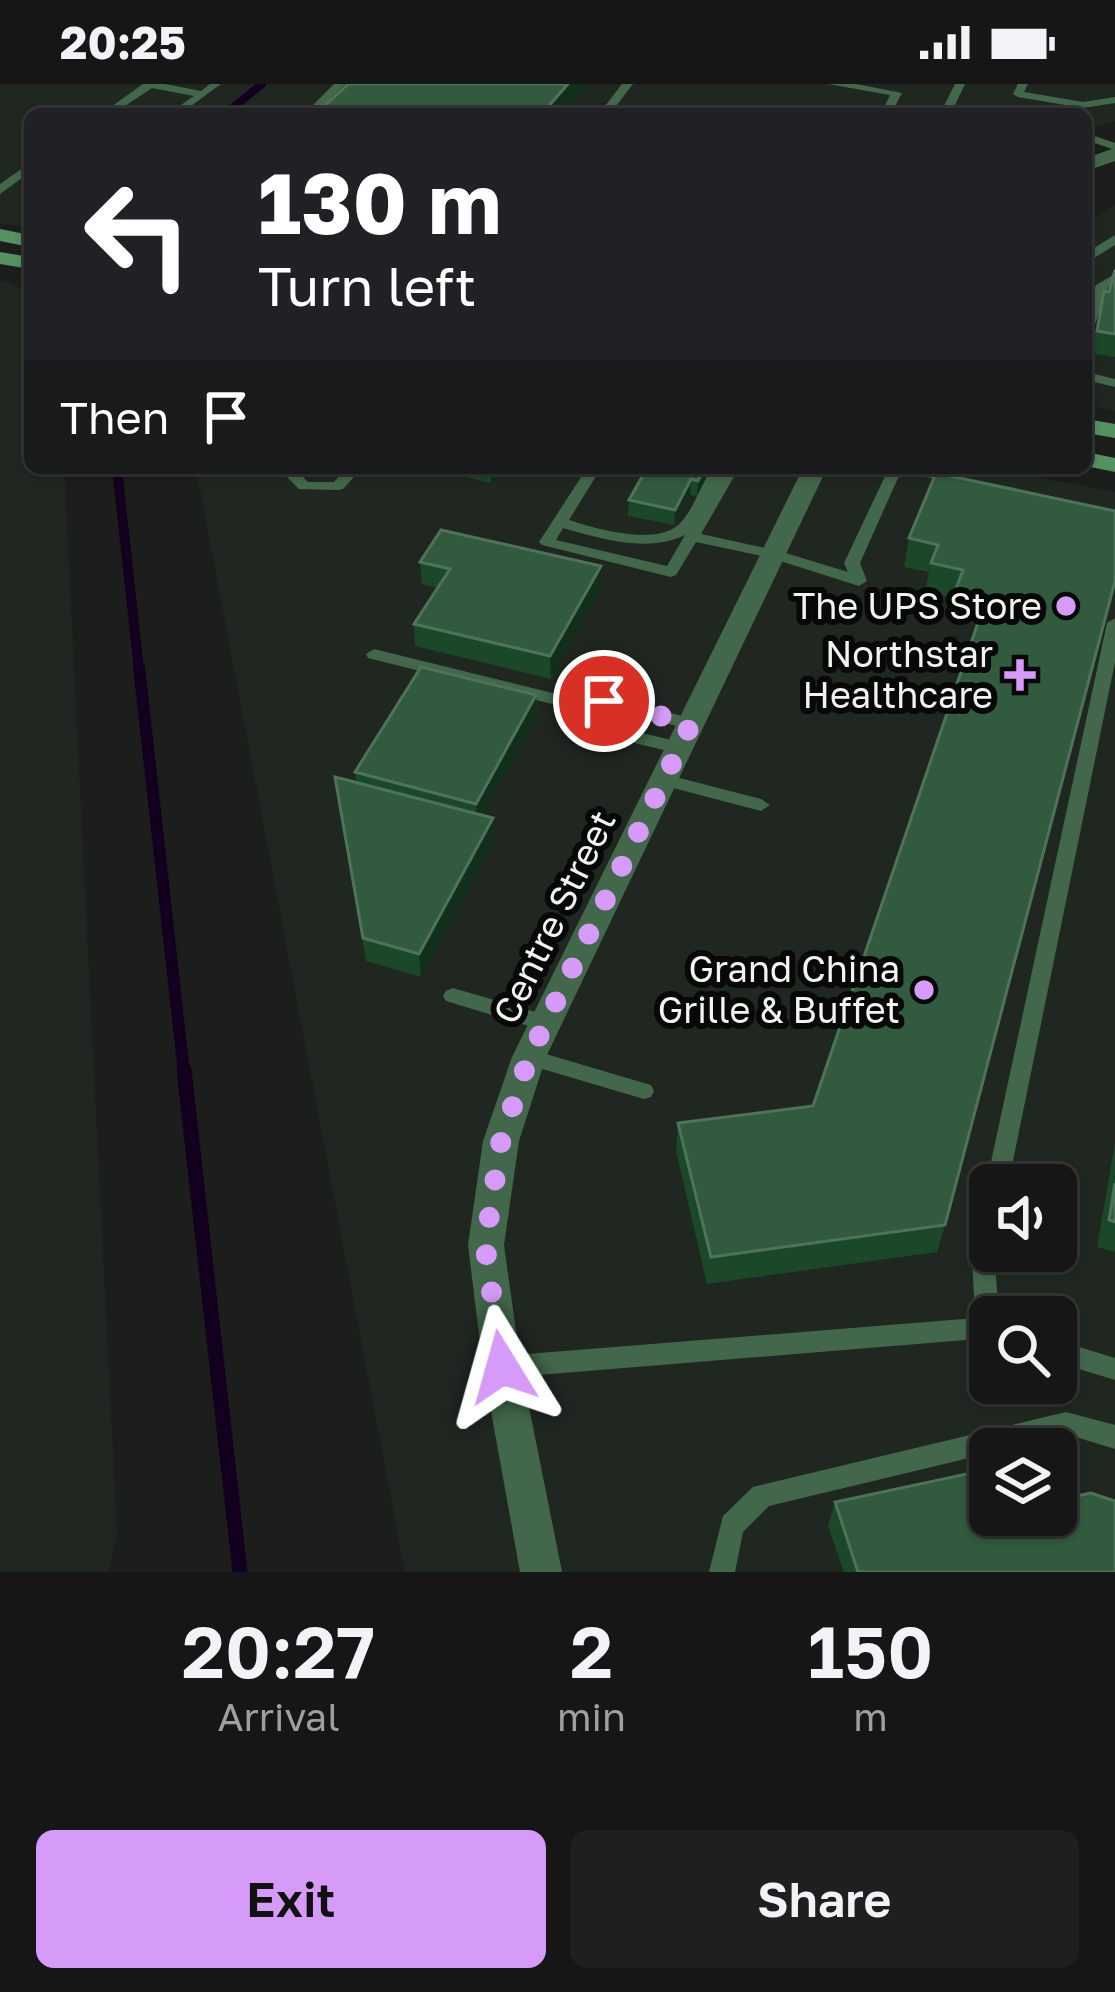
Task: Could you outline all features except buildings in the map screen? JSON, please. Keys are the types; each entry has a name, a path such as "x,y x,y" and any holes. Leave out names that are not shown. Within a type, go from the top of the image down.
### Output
{"street":[{"name":"Centre Street","path":"541,1572 502,1367 485,1245 501,1141 529,1057 812,474"}],"lane":[{"path":"115,108 151,84 202,94"},
{"path":"182,108 216,84"},
{"path":"315,108 340,84"},
{"path":"609,108 628,84"},
{"path":"833,84 897,93 889,108"},
{"path":"1023,84 1018,94 1083,105 1115,100"},
{"path":"1092,313 1102,285 1115,278"},
{"path":"292,474 304,486 338,486 349,474"},
{"path":"590,474 548,542 671,572 729,474"},
{"path":"560,522 631,537 670,537 682,530 714,474"},
{"path":"692,537 774,554 859,581 852,563 896,474"},
{"path":"931,474 979,483"},
{"path":"1001,1164 1115,623"},
{"path":"374,654 685,736"},
{"path":"598,713 685,736"},
{"path":"664,780 761,805"},
{"path":"453,996 545,1023"},
{"path":"529,1057 644,1090"},
{"path":"502,1367 969,1329"},
{"path":"1077,1357 1115,1369"},
{"path":"722,1572 732,1525 762,1496 1066,1423 1115,1437"}],"shaded area":[{"path":"0,84 1115,84 1115,121 1092,128 1092,108 24,108 24,227 0,223"},
{"path":"1115,205 1115,411 1092,405 1092,219"},
{"path":"0,280 24,289 24,474 64,474 117,1536 108,1572 0,1572"},
{"path":"197,474 1022,474 1115,492 1115,1572 405,1572"}],"waterway":[{"path":"232,108 262,84"},
{"path":"118,474 139,670"},
{"path":"139,667 184,1073"},
{"path":"184,1070 240,1572"}],"place":[{"name":"The UPS Store","path":"1066,606"},
{"name":"Northstar Healthcare","path":"1020,675"},
{"name":"Grand China Grille & Buffet","path":"924,990"}],"route":[{"path":"502,1367 485,1245 501,1141 529,1057 691,724 604,701"}]}
